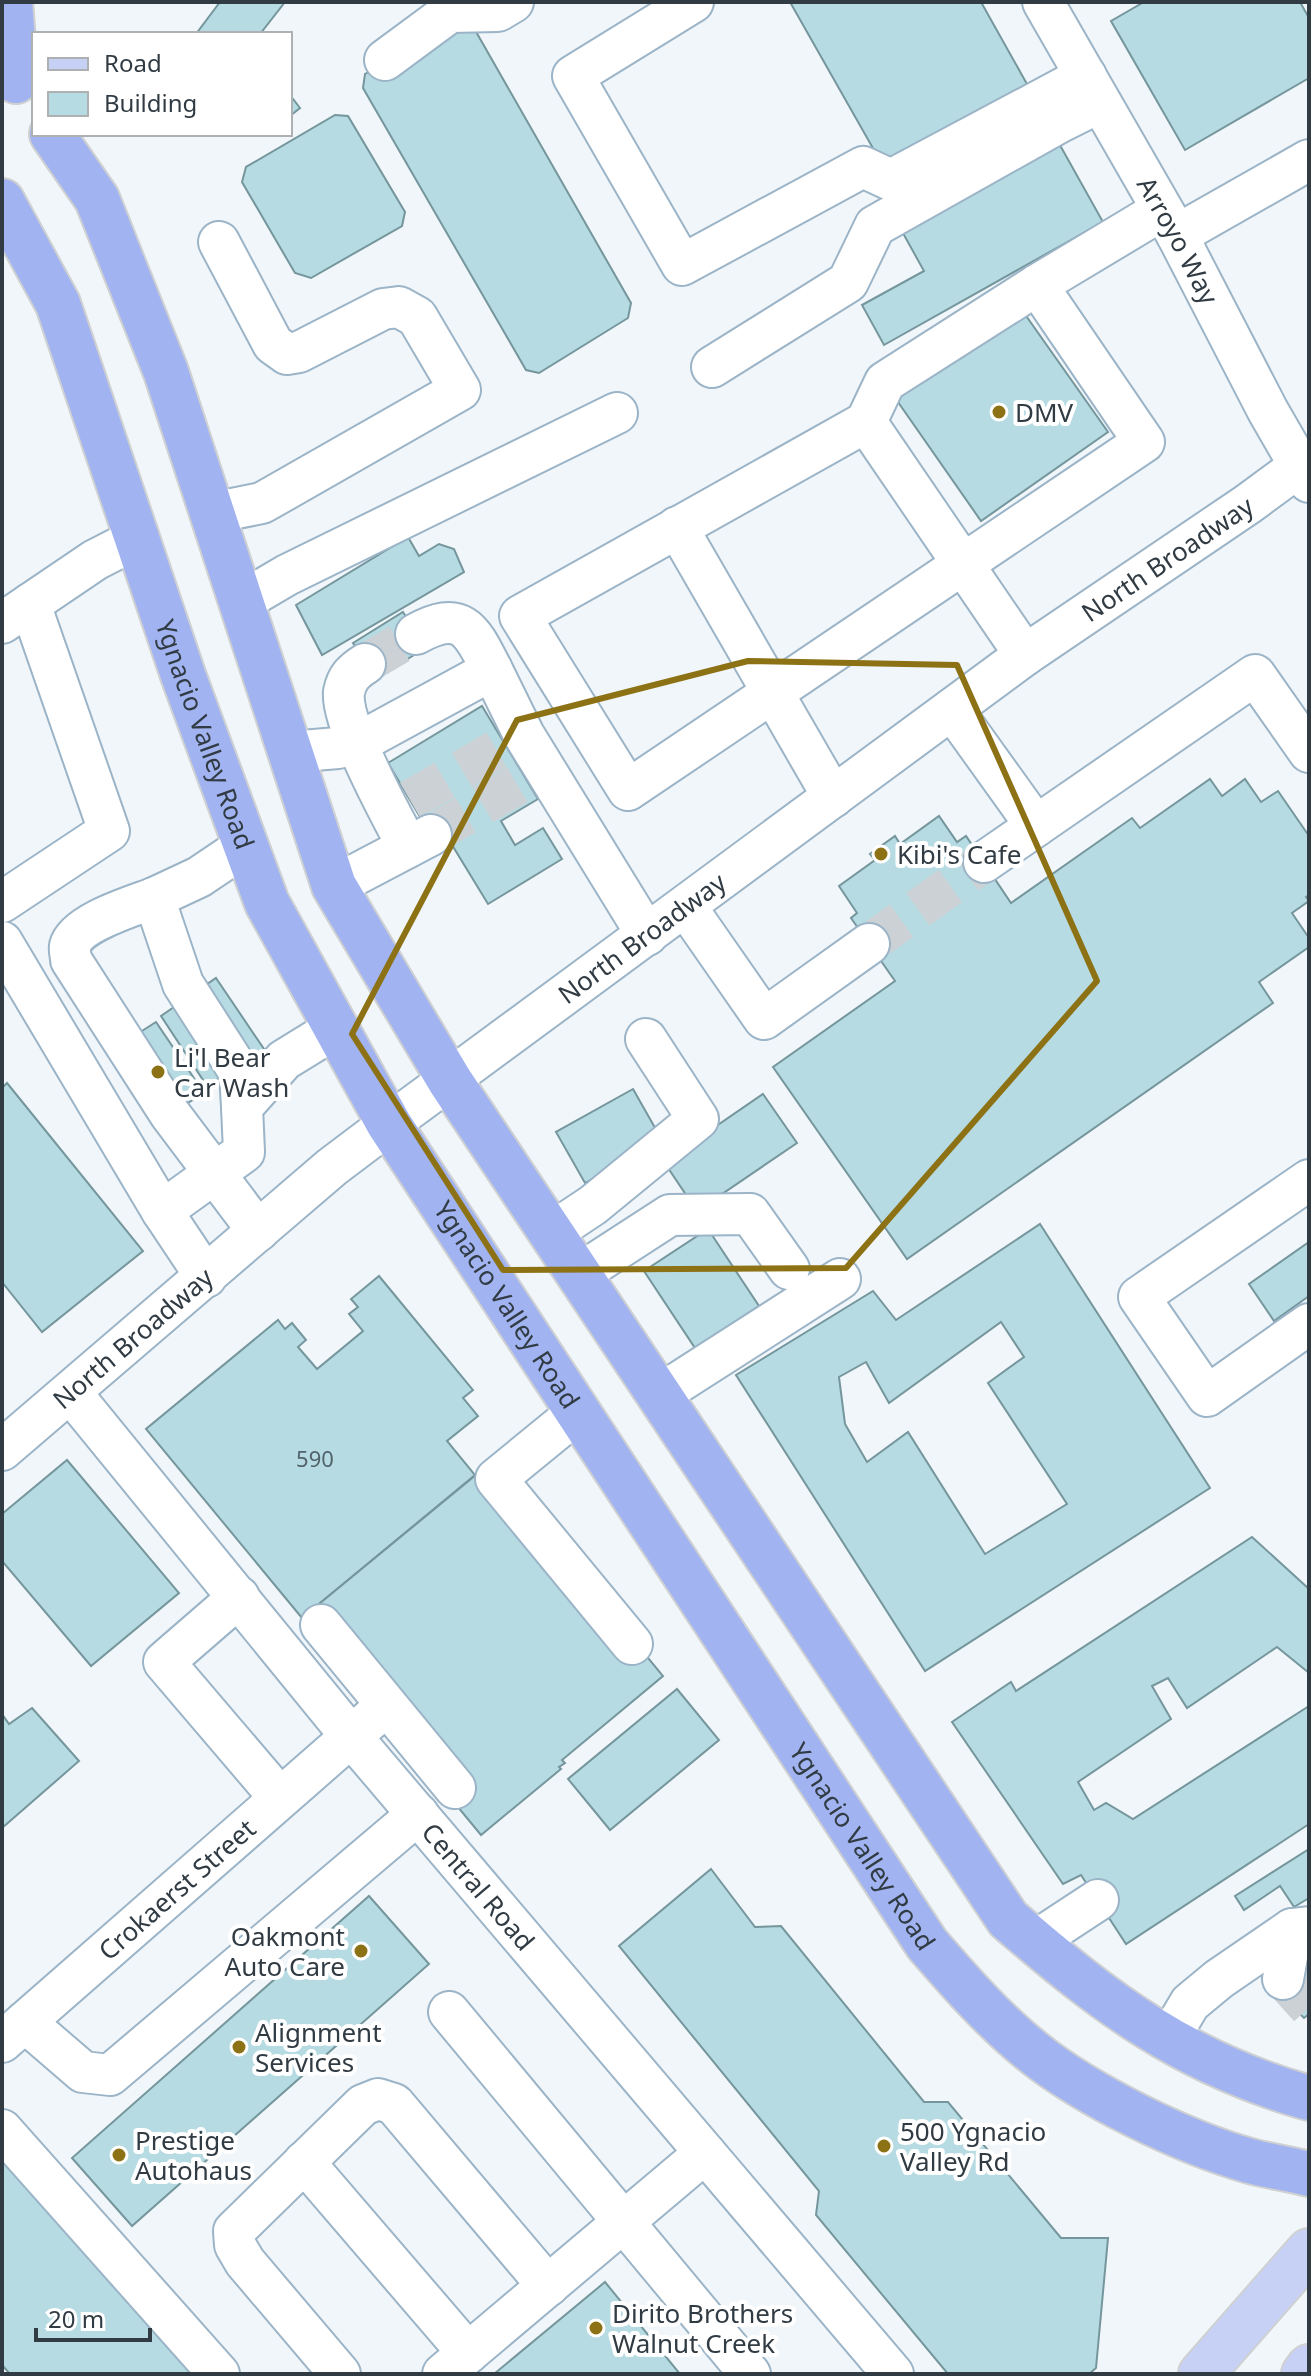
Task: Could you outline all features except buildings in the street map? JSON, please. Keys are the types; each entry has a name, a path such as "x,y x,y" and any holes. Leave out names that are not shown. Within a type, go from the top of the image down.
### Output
{"highway":[{"path":"10,2 17,86"},
{"path":"53,136 97,199 166,372 334,886 450,1081 1008,1919 1074,1975 1168,2040 1229,2071 1309,2098"},
{"name":"Ygnacio Valley Road","path":"2,201 58,304 183,675 267,903 389,1124 927,1944 977,2001 1035,2053 1108,2101 1190,2140 1250,2161 1309,2174"}],"main road":[{"path":"1201,2374 1309,2251"},
{"path":"1304,2374 1309,2367"}],"street":[{"path":"385,60 450,12 498,11 513,2"},
{"path":"693,2 573,76 682,265 863,167 891,180 1093,89"},
{"name":"Arroyo Way","path":"1043,2 1170,222 1268,411 1306,469"},
{"path":"712,367 848,282 875,226 1060,122 1093,89"},
{"path":"1037,285 1144,442 628,790 520,616 866,422 885,382 1037,285 1309,160"},
{"path":"212,513 262,503 460,390 417,317 399,307 383,309 299,352 287,354 273,344 219,242"},
{"path":"241,602 287,575 617,413"},
{"path":"866,422 1025,655"},
{"name":"North Broadway","path":"2,1450 332,1167 389,1124 1025,655 1306,469"},
{"path":"677,527 833,797"},
{"path":"2,902 109,831 16,614 95,560 138,538"},
{"path":"416,634 435,623 445,622 465,626 474,633 492,670 514,740 647,935"},
{"path":"334,886 420,841 358,743 347,715 344,694 351,673 365,664"},
{"path":"290,752 358,743 492,670"},
{"path":"984,862 1255,675 1309,752"},
{"path":"952,709 1036,826"},
{"path":"245,846 199,877 99,920 78,934 70,946 71,960 170,1114 258,1231"},
{"path":"154,898 183,984 240,1073 244,1152 162,1211"},
{"path":"686,907 764,1019 869,944"},
{"path":"2,942 162,1211 206,1277"},
{"path":"242,1107 284,1060 336,1028"},
{"path":"551,1233 593,1205 698,1119 646,1039"},
{"path":"1309,1180 1139,1297 1207,1396 1309,1324"},
{"path":"579,1274 670,1215 750,1214 789,1269"},
{"path":"659,1395 840,1279"},
{"name":"Central Road","path":"71,1393 239,1597 303,1632 365,1723 418,1814 893,2374"},
{"path":"578,1412 496,1479 632,1644"},
{"path":"239,1597 164,1662 280,1798"},
{"path":"303,1632 455,1788"},
{"name":"Crokaerst Street","path":"13,2032 365,1723"},
{"path":"13,2032 83,2072 110,2075 418,1814"},
{"path":"1034,1942 1098,1900"},
{"path":"1168,2040 1190,2003 1219,1979 1299,1947"},
{"path":"449,2012 750,2374"},
{"path":"340,2374 245,2262 235,2245 234,2231 363,2105 378,2099 394,2104 548,2286"},
{"path":"2,2130 219,2374"},
{"path":"304,2162 456,2364 705,2153"}],"highlighted area":[{"path":"748,661 957,665 1097,981 846,1268 503,1270 352,1034 517,720"}],"tunnel":[{"path":"365,664 416,634"},
{"path":"410,800 505,745"},
{"path":"431,835 526,780"},
{"path":"869,944 984,862"},
{"path":"1283,1979 1309,2008"}],"place":[{"name":"DMV","path":"999,412"},
{"name":"Kibi's Cafe","path":"881,854"},
{"name":"Li'l Bear Car Wash","path":"158,1072"},
{"name":"Oakmont Auto Care","path":"361,1951"},
{"name":"Alignment Services","path":"239,2047"},
{"name":"500 Ygnacio Valley Rd","path":"884,2146"},
{"name":"Prestige Autohaus","path":"119,2155"},
{"name":"Dirito Brothers Walnut Creek","path":"596,2328"}]}
